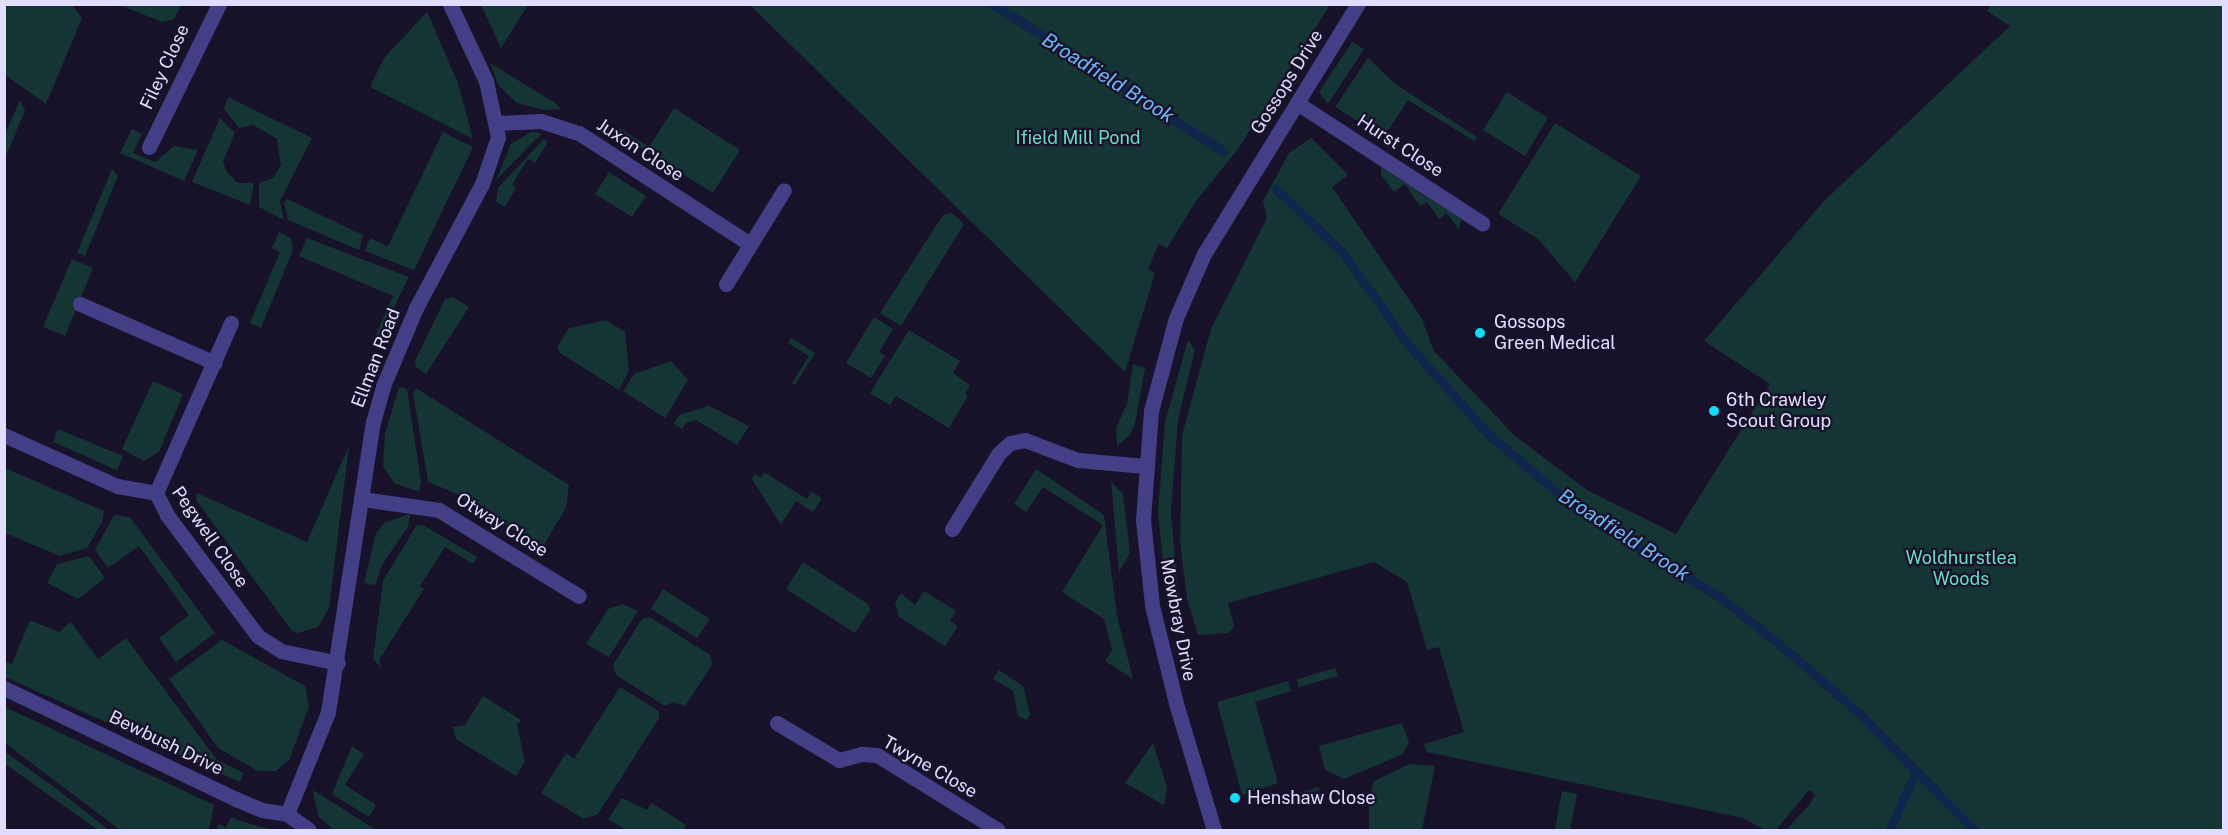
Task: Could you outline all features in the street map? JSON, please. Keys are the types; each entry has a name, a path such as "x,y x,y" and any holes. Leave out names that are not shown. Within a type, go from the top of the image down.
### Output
{"street":[{"name":"Filey Close","path":"149,147 219,4"},
{"name":"Ellman Road","path":"287,814 322,732 338,663 373,422 390,367 416,308 482,184 494,152 497,123 486,81 450,4"},
{"name":"Gossops Drive","path":"1245,186 1359,4"},
{"name":"Hurst Close","path":"1297,103 1482,223"},
{"name":"Juxon Close","path":"497,123 542,121 579,133 750,244"},
{"name":"Mowbray Drive","path":"1214,831 1171,686 1152,605 1143,520 1144,466 1151,411 1176,318 1204,254 1245,186"},
{"path":"726,284 784,190"},
{"path":"80,304 215,363"},
{"path":"156,493 231,323"},
{"name":"Pegwell Close","path":"4,435 117,486 156,493 167,515 258,636 281,651 338,663"},
{"path":"952,529 999,453 1010,443 1025,440 1078,460 1144,466"},
{"name":"Otway Close","path":"363,499 439,510 579,596"},
{"name":"Bewbush Drive","path":"4,688 236,799 262,810 287,814 309,831"},
{"name":"Twyne Close","path":"777,723 839,760 862,754 877,755 998,831"}],"green space":[{"name":"Woldhurstlea Woods","path":"1991,4 2223,5 2223,830 1786,830 1810,804 1815,794 1809,790 1776,830 1765,830 1743,818 1427,752 1424,744 1464,732 1439,647 1427,650 1407,582 1374,562 1228,603 1234,626 1229,633 1198,635 1187,599 1180,542 1182,435 1211,329 1267,218 1263,201 1289,153 1311,138 1348,175 1332,187 1421,317 1434,351 1515,436 1587,490 1676,534 1770,384 1704,341 1823,202 2010,26 1987,11"},
{"path":"4,5 72,5 82,18 46,104 5,75"},
{"path":"120,5 181,5 174,19 162,22"},
{"path":"481,5 528,5 501,48"},
{"name":"Ifield Mill Pond","path":"750,5 1330,5 1238,149 1196,201 1167,248 1159,244 1148,269 1155,273 1125,372"},
{"path":"427,12 458,83 473,139 370,87 384,58"},
{"path":"1352,42 1364,49 1328,104 1319,92"},
{"path":"1368,58 1394,83 1477,137 1474,141 1408,100 1389,129 1380,135 1335,107"},
{"path":"490,63 561,109 544,110 517,103 498,85"},
{"path":"1507,92 1548,118 1525,156 1483,130"},
{"path":"228,97 312,138 280,201 284,220 259,207 259,183 273,178 281,165 277,139 253,125 239,128 224,109"},
{"path":"20,100 25,111 5,158 5,135"},
{"path":"674,108 740,150 713,193 617,133 620,128 649,147"},
{"path":"220,118 235,133 223,161 226,171 238,183 254,183 250,205 192,182"},
{"path":"1555,123 1641,176 1575,282 1538,239 1498,214"},
{"path":"132,129 142,134 133,153 155,162 174,146 198,150 184,181 120,153"},
{"path":"443,132 473,147 414,270 365,251 370,238 388,246"},
{"path":"531,132 542,133 496,180 511,144"},
{"path":"544,139 548,142 535,163 528,159 512,185 516,188 505,207 496,202 498,188"},
{"path":"1381,167 1461,219 1459,230 1447,213 1439,219 1427,202 1420,206 1405,184 1394,192 1381,175"},
{"path":"112,169 118,176 85,256 77,253"},
{"path":"609,172 646,196 632,217 595,194"},
{"path":"287,199 363,235 359,250 288,220 284,203"},
{"path":"952,213 964,224 901,326 880,313 943,215"},
{"path":"279,232 291,238 293,250 261,328 250,323 280,252 272,248"},
{"path":"307,238 409,277 377,343 373,341 393,296 299,256"},
{"path":"72,259 93,268 65,336 43,327"},
{"path":"453,297 469,307 426,374 416,367 415,361 445,299"},
{"path":"874,317 893,329 879,352 885,356 871,378 846,363"},
{"path":"606,320 625,332 629,370 619,390 560,353 557,347 569,328"},
{"path":"909,330 960,361 953,373 970,385 965,394 968,396 949,428 896,396 890,405 870,393"},
{"path":"791,338 815,353 795,385 792,383 809,356 788,343"},
{"path":"1188,340 1195,350 1178,420 1171,511 1177,583 1185,626 1174,617 1167,599 1158,512 1165,422"},
{"path":"671,361 688,380 665,418 623,391 634,374"},
{"path":"1133,364 1145,368 1135,424 1129,436 1117,446 1116,428 1127,404"},
{"path":"153,381 183,394 159,452 144,461 122,449"},
{"path":"399,387 407,389 421,481 419,492 394,483 383,466 385,434"},
{"path":"416,388 569,485 566,508 542,548 455,493 428,482 413,393"},
{"path":"709,406 749,426 737,445 696,420 686,423 682,429 674,424 679,415"},
{"path":"58,429 123,456 117,470 53,442"},
{"path":"349,446 329,608 318,627 298,633 292,631 196,500 197,493 307,542"},
{"path":"5,468 104,511 102,522 87,548 60,556 5,533"},
{"path":"1036,469 1104,515 1117,616 1133,679 1105,661 1112,650 1104,619 1062,592 1103,525 1043,487 1026,512 1014,504"},
{"path":"764,472 807,499 812,492 822,498 813,512 796,501 781,525 752,479 755,474 761,478"},
{"path":"1111,482 1123,494 1130,553 1119,572"},
{"path":"410,514 408,527 383,563 375,585 364,583 376,533 384,523"},
{"path":"114,515 130,517 215,633 176,662 159,638 189,615 139,546 108,568 95,550"},
{"path":"423,525 477,557 473,564 445,547 420,586 424,589 379,660 382,669 373,659 383,581 416,526"},
{"path":"89,556 105,578 78,599 47,583 57,564"},
{"path":"803,562 868,604 870,610 855,633 786,589"},
{"path":"663,589 710,619 697,638 651,609"},
{"path":"924,591 956,611 950,621 958,626 945,646 899,617 895,603 901,593 915,605"},
{"path":"623,604 638,611 609,657 586,644 608,609"},
{"path":"650,617 710,655 712,665 685,706 673,702 665,706 616,675 613,665 642,619"},
{"path":"30,620 59,632 71,622 98,659 126,638 217,760 244,773 240,782 5,677 5,662 12,664"},
{"path":"222,640 305,686 309,707 289,760 276,771 258,771 218,748 169,679"},
{"path":"1335,668 1338,676 1299,687 1297,679"},
{"path":"999,670 1023,686 1030,715 1027,720 1018,715 1013,691 993,679"},
{"path":"1288,681 1291,691 1255,702 1278,783 1242,795 1217,702"},
{"path":"620,687 659,711 659,718 598,814 584,819 541,793 566,753 574,759"},
{"path":"483,696 521,720 517,725 525,762 516,776 456,739 453,727 465,725"},
{"path":"5,707 214,805 209,830 120,830 5,743"},
{"path":"1402,723 1409,742 1403,754 1344,779 1325,770 1319,746"},
{"path":"1153,743 1167,787 1164,805 1125,783"},
{"path":"352,746 364,754 345,785 376,805 369,817 332,794"},
{"path":"4,751 109,830 98,830 5,764"},
{"path":"1409,764 1435,766 1422,830 1369,830 1369,797 1374,781"},
{"path":"1319,787 1319,802 1270,802"},
{"path":"313,790 376,830 334,830 318,816"},
{"path":"1562,791 1577,794 1570,830 1555,830"},
{"path":"622,798 647,810 652,803 686,825 683,830 626,830 608,819"},
{"path":"231,817 273,830 217,830 218,824 226,828"}],"waterway":[{"name":"Broadfield Brook","path":"993,4 1223,151"},
{"name":"Broadfield Brook","path":"1276,189 1343,253 1406,342 1487,433 1578,510 1720,597 1790,653 1862,716 1974,830"},
{"path":"1889,830 1916,772"}],"place":[{"name":"Gossops Green Medical","path":"1480,333"},
{"name":"6th Crawley Scout Group","path":"1714,411"},
{"name":"Henshaw Close","path":"1235,798"}]}
